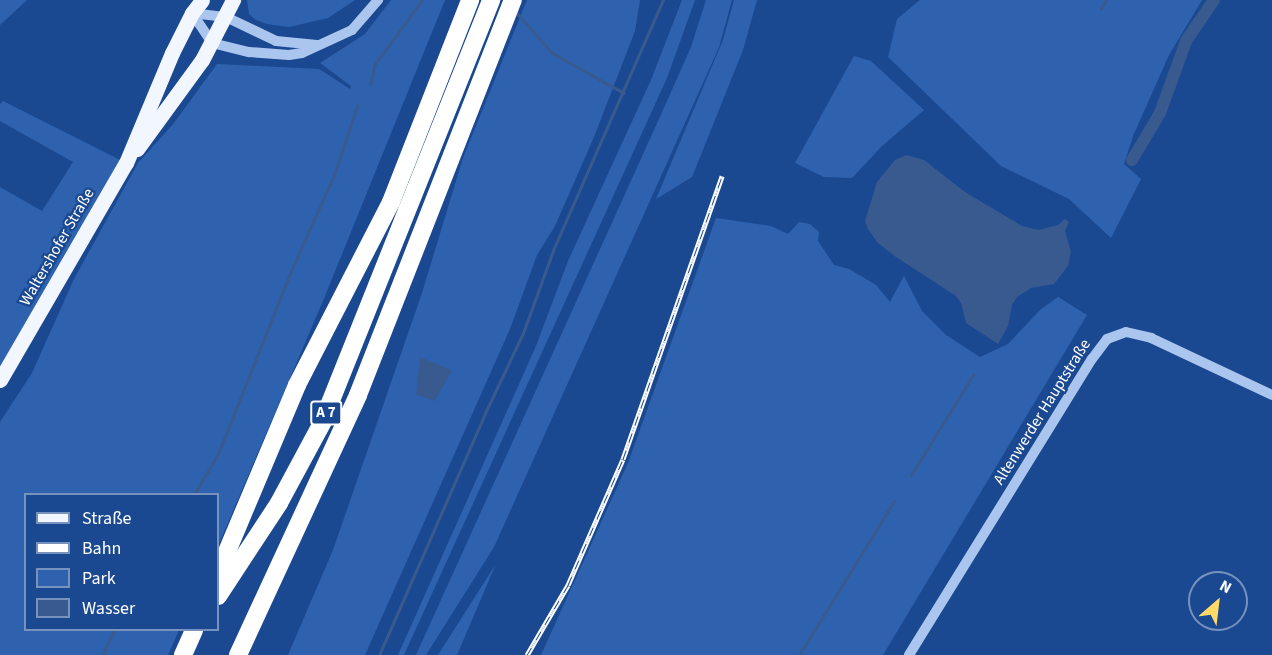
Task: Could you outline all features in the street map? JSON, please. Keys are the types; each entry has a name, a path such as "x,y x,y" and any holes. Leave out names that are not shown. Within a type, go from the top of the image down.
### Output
{"highway":[{"name":"A 7","path":"219,571 297,386 391,202 470,0"},
{"name":"A 7","path":"219,594 279,503 322,423 491,0"},
{"name":"A 7","path":"238,655 358,395 513,0"},
{"path":"183,655 193,631"}],"main road":[{"name":"Waltershofer Straße","path":"0,380 126,163 172,53 192,13 202,0"},
{"name":"Waltershofer Straße","path":"126,163 163,117 212,43 233,0"}],"street":[{"path":"192,13 212,43 273,56 302,53 352,30 378,0"},
{"path":"192,13 226,17 258,35 276,41 292,45 320,45"},
{"name":"Altenwerder Hauptstraße","path":"909,655 1085,369 1107,339 1126,332 1151,338 1272,395"}],"green space":[{"path":"0,0 27,0 0,25"},
{"path":"247,0 355,0 328,18 289,27 256,20 249,14"},
{"path":"391,0 445,0 323,301 219,544 219,493 24,493 24,631 179,631 168,655 0,655 0,422 32,373 74,279 138,163 174,123 217,64 319,69 350,89 351,86 320,63 365,34"},
{"path":"527,0 640,0 635,31 594,137 555,226 537,255 510,329 365,655 288,655 333,550 422,293 463,158"},
{"path":"682,0 695,0 667,78 404,655 398,655 536,346 568,261 651,80"},
{"path":"706,0 732,0 719,47 494,547 426,655 416,655 691,47"},
{"path":"734,0 757,0 743,50 692,177 656,199 723,40"},
{"path":"920,0 1202,0 1169,55 1133,136 1124,164 1141,179 1111,238 1069,199 1001,166 888,57 897,19"},
{"path":"854,56 871,61 924,110 882,146 852,178 824,177 795,163"},
{"path":"3,101 126,163 0,380 0,187 42,211 73,162 0,121 0,104"},
{"path":"716,218 771,226 788,234 799,222 810,224 819,232 818,241 834,265 849,269 876,285 890,302 904,276 922,311 946,335 980,357 1008,344 1040,310 1058,297 1087,315 883,655 541,655 628,463"},
{"path":"494,567 457,655 438,655"}],"water":[{"path":"906,155 924,160 965,192 1022,226 1039,230 1058,225 1065,219 1069,222 1065,231 1071,252 1068,266 1054,284 1031,288 1017,297 1012,305 1008,326 998,344 966,323 961,303 956,296 893,255 877,242 868,229 865,221 877,182 895,160"},
{"path":"420,357 452,370 435,401 416,395"}],"waterway":[{"path":"370,85 375,64 422,0"},
{"path":"379,655 485,413 523,333 554,248 663,0"},
{"path":"1101,8 1106,0"},
{"path":"1132,160 1160,113 1186,41 1214,0"},
{"path":"515,11 552,53 624,93"},
{"path":"195,493 218,454 291,271 335,172 357,106"},
{"path":"911,475 973,375"},
{"path":"799,655 894,501"},
{"path":"102,655 114,631"}],"railway":[{"path":"527,655 568,585 623,459 722,176"}]}
